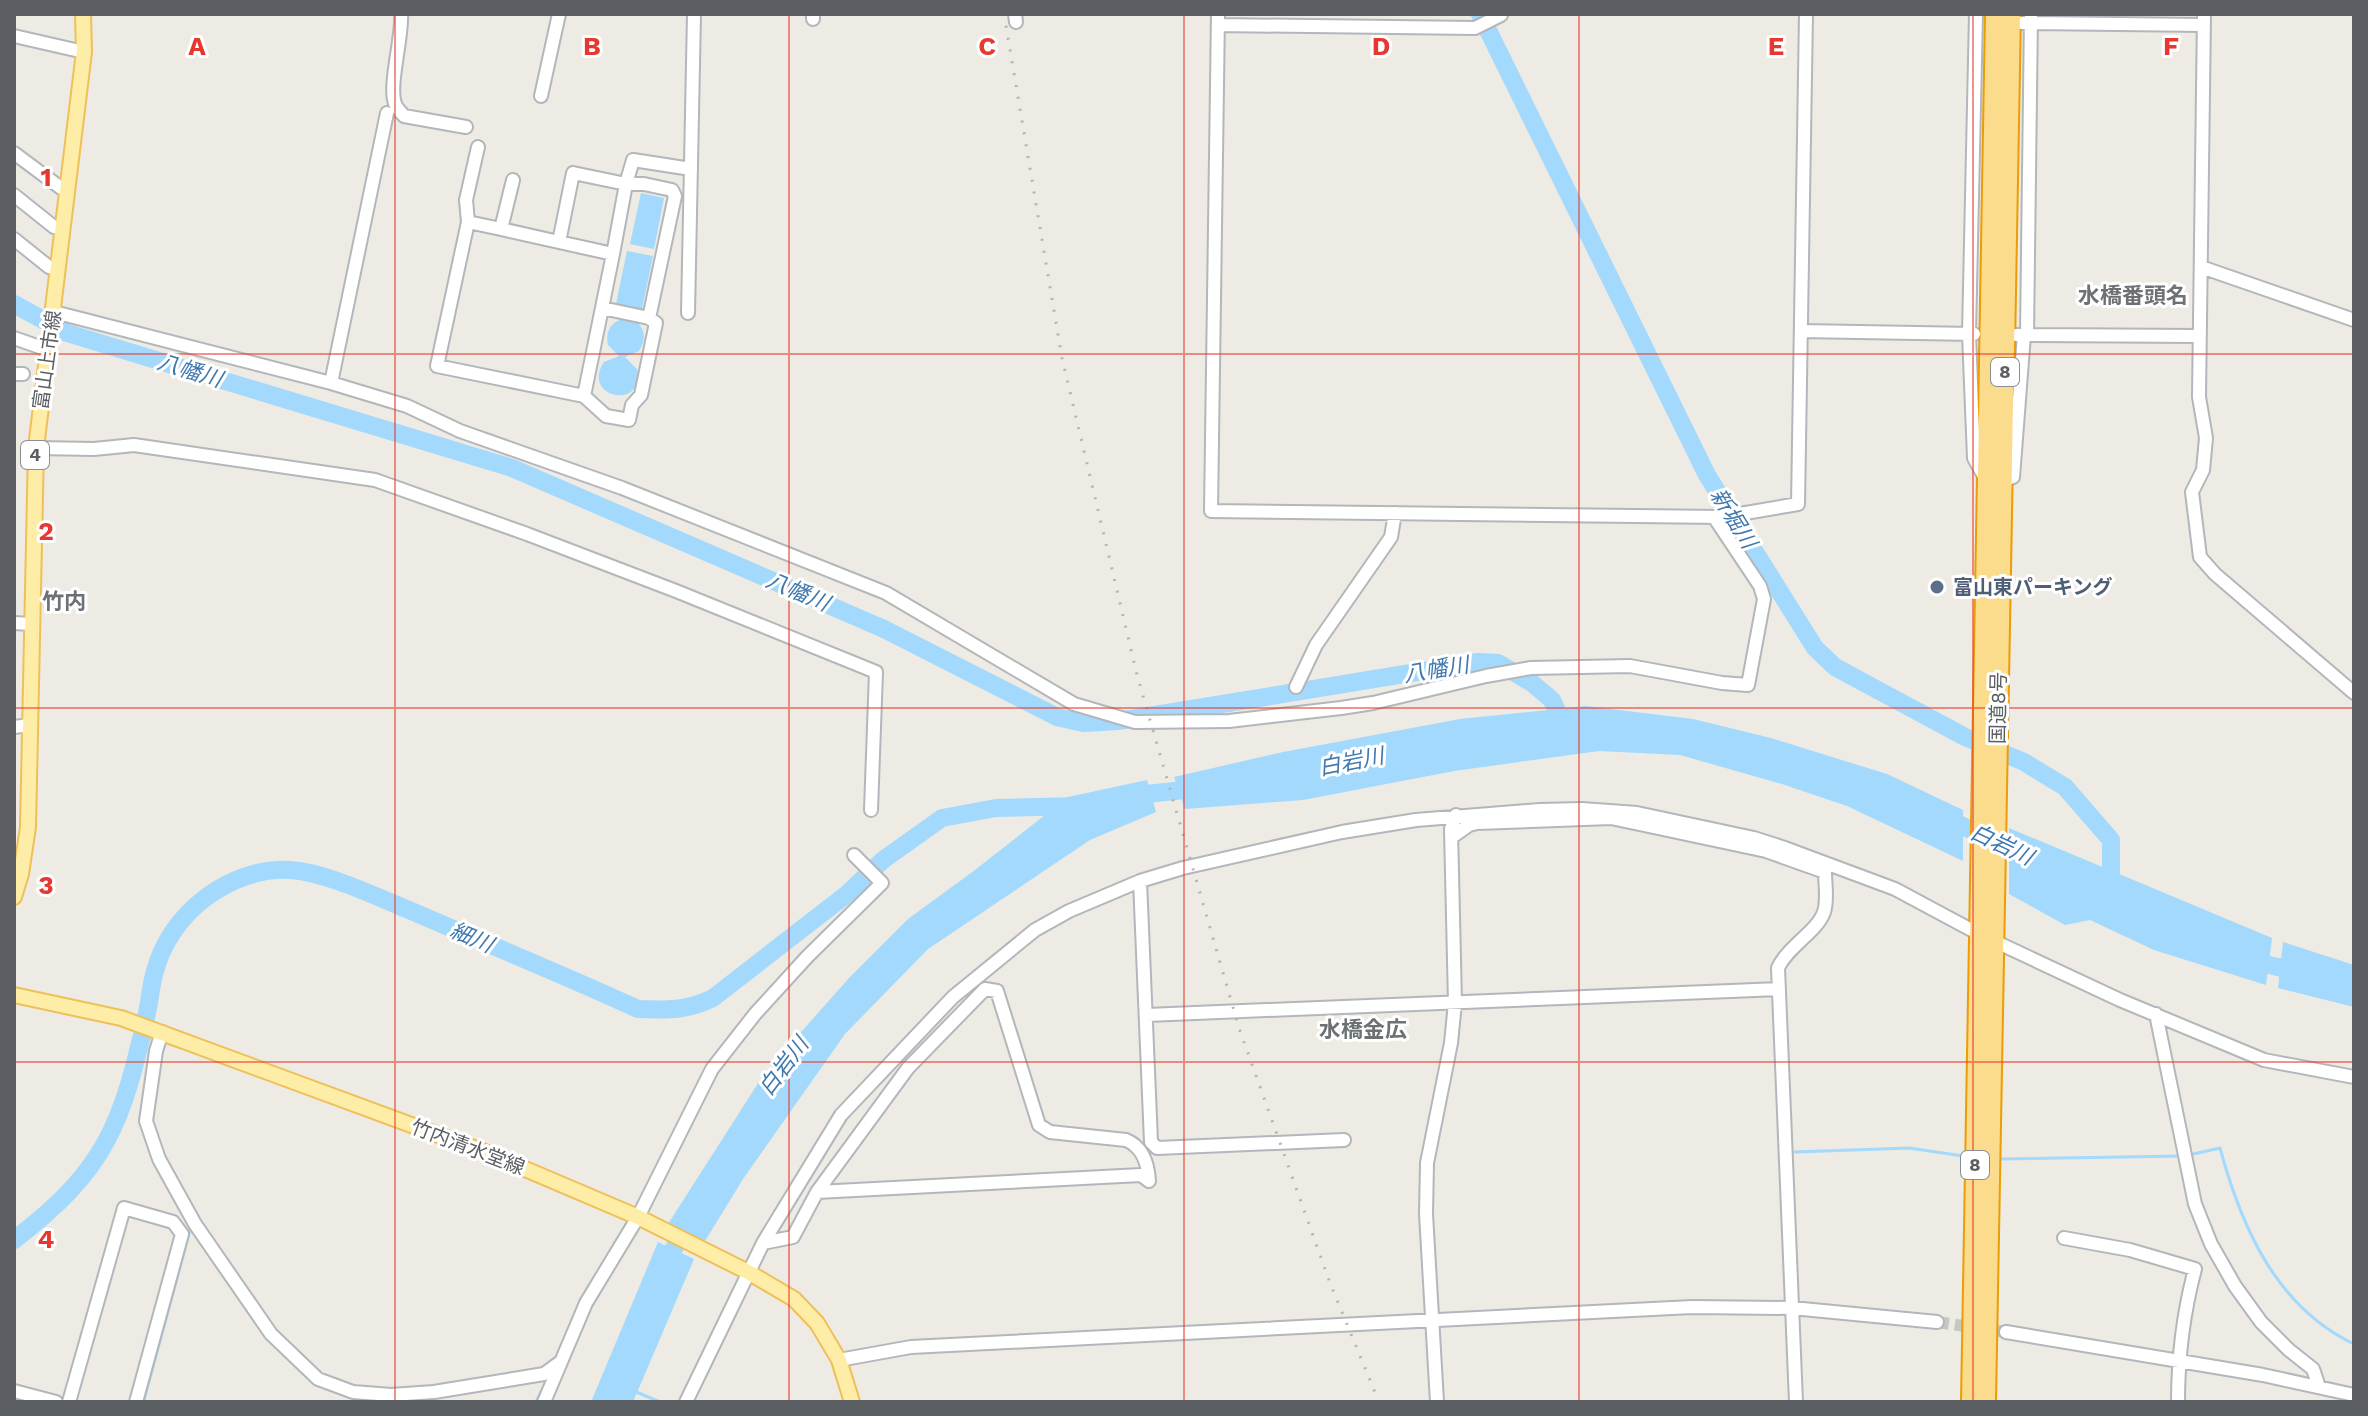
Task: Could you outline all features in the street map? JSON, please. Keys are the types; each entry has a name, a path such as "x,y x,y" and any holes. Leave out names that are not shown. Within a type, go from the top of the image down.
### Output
{"highway":[{"name":"国道8号","path":"1982,18 1995,481"},
{"name":"国道8号","path":"1971,1402 1986,933 1995,481 2024,18"},
{"name":"国道8号","path":"1986,933 1986,1402"}],"main road":[{"name":"富山上市線","path":"14,897 21,874 21,830 30,725 36,448 84,52 83,14"},
{"name":"竹内清水堂線","path":"14,995 121,1018 162,1032 490,1154 638,1217 748,1272 794,1299 817,1323 839,1360 852,1402"}],"street":[{"path":"401,14 393,91 395,105 404,116 466,127"},
{"path":"541,96 559,14"},
{"path":"688,313 694,14"},
{"path":"1501,15 1475,28 1218,19 1211,511 1718,517 1798,504 1806,14"},
{"path":"1982,18 1973,334 1974,458 1995,481 2013,477 2022,335 2024,18 2204,20 2199,397 2206,438 2203,470 2192,492 2200,557 2215,574 2354,693"},
{"path":"14,36 84,52"},
{"path":"331,383 387,113"},
{"path":"478,147 466,200 468,222 437,366 584,396 606,416 629,420 632,405 641,395 656,323 649,318 602,308"},
{"path":"14,153 61,188 67,189"},
{"path":"584,396 633,160 691,169"},
{"path":"559,242 573,173 672,190 675,196 649,318"},
{"path":"501,229 513,180"},
{"path":"14,195 54,227 63,228"},
{"path":"468,222 613,254"},
{"path":"14,239 49,267 58,268"},
{"path":"2201,267 2354,320"},
{"path":"54,312 331,383 407,406 460,431 622,488 886,593 1074,704 1135,722 1229,721 1341,708 1531,668 1630,666 1748,685 1764,599 1760,586 1718,517"},
{"path":"1801,331 1973,334"},
{"path":"2022,335 2199,336"},
{"path":"14,338 48,350"},
{"path":"36,448 94,449 134,445 375,480 616,568 876,672 871,810"},
{"path":"1296,687 1316,645 1391,537 1395,513"},
{"path":"14,623 31,624"},
{"path":"14,727 30,725"},
{"path":"686,1402 763,1243 841,1115 953,997 1035,930 1069,911 1140,881 1245,853 1342,832 1456,815 1582,809 1637,813 1754,838 1895,889 2120,1000 2264,1060 2354,1077"},
{"path":"1437,1402 1426,1214 1427,1163 1451,1043 1455,1003 1451,829 1456,815"},
{"path":"1452,837 1477,823 1611,818 1766,851 1825,872 1826,907 1823,916 1778,968 1796,1402"},
{"path":"544,1402 586,1303 638,1217 712,1069 755,1014 807,957 882,883 854,855"},
{"path":"1140,881 1151,1142 1157,1148 1344,1140"},
{"path":"763,1243 793,1237 817,1192 908,1068 985,989 997,991 1039,1125 1050,1132 1126,1140 1135,1144 1149,1170 1149,1181 1141,1175 817,1192"},
{"path":"1147,1015 1779,989"},
{"path":"2156,1014 2195,1204 2211,1244 2235,1286 2261,1322 2313,1369 2319,1387"},
{"path":"162,1032 156,1051 146,1121 159,1159 195,1224 271,1334 318,1379 338,1388 376,1395 434,1392 544,1374 562,1361"},
{"path":"69,1402 124,1208 173,1222 182,1234 136,1402"},
{"path":"2064,1238 2130,1250 2195,1269 2184,1314 2178,1361 2178,1402"},
{"path":"839,1360 911,1347 1692,1307 1792,1308 1937,1322"},
{"path":"2006,1332 2263,1375 2354,1395"},
{"path":"14,1391 56,1402"}],"water":[{"path":"641,193 664,198 654,249 630,244"},
{"path":"627,251 653,256 642,309 616,304"},
{"path":"626,318 637,322 643,330 644,340 639,351 625,357 637,369 637,382 632,391 615,395 600,384 599,374 604,362 619,356 608,345 608,331 613,324"},
{"path":"1586,706 1693,719 1771,738 1887,774 1963,810 1963,861 1847,806 1680,755 1599,751 1454,771 1303,800 1185,809 1174,777 1283,752 1460,719"},
{"path":"1147,780 1156,812 1090,840 928,949 845,1034 743,1179 705,1241 668,1224 764,1074 849,978 908,919 1068,797"},
{"path":"2009,828 2272,938 2266,985 2154,950 2090,920 2065,925 2009,894"},
{"path":"2283,942 2354,965 2354,1007 2278,988"},
{"path":"188,1228 191,1232 145,1402 141,1402"},
{"path":"658,1242 694,1259 633,1402 591,1402"}],"waterway":[{"name":"新堀川","path":"1480,14 1707,475 1815,648 1835,667 1965,737 2024,762 2065,787 2111,840 2111,893"},
{"name":"八幡川","path":"14,304 67,333 512,468 884,629 1057,717 1083,723 1118,721 1478,662 1498,663 1532,683 1552,700 1566,731"},
{"name":"白岩川","path":"1128,796 1202,788"},
{"name":"細川","path":"14,1240 70,1190 106,1142 129,1085 155,971 174,930 206,898 246,876 290,870 337,881 638,1009 676,1009 713,998 847,894 883,860 942,818 996,808 1082,806"},
{"name":"白岩川","path":"1942,816 2031,859"},
{"name":"白岩川","path":"2245,959 2302,973"},
{"path":"1795,1152 1909,1148 1970,1157"},
{"path":"2189,1155 2220,1148 2251,1235 2283,1286 2303,1309 2354,1344"},
{"path":"1998,1159 2182,1156"},
{"name":"白岩川","path":"662,1271 695,1209"},
{"path":"536,1402 547,1380"},
{"path":"634,1391 660,1402"}],"tunnel":[{"path":"1937,1322 2006,1332"}],"railway":[{"path":"1004,14 1062,358 1137,675 1239,1028 1330,1283 1379,1402"}],"place":[{"name":"富山東パーキング","path":"1937,587"}],"district":[{"name":"水橋番頭名","path":"2133,295"},
{"name":"竹内","path":"64,601"},
{"name":"水橋金広","path":"1363,1029"}]}
